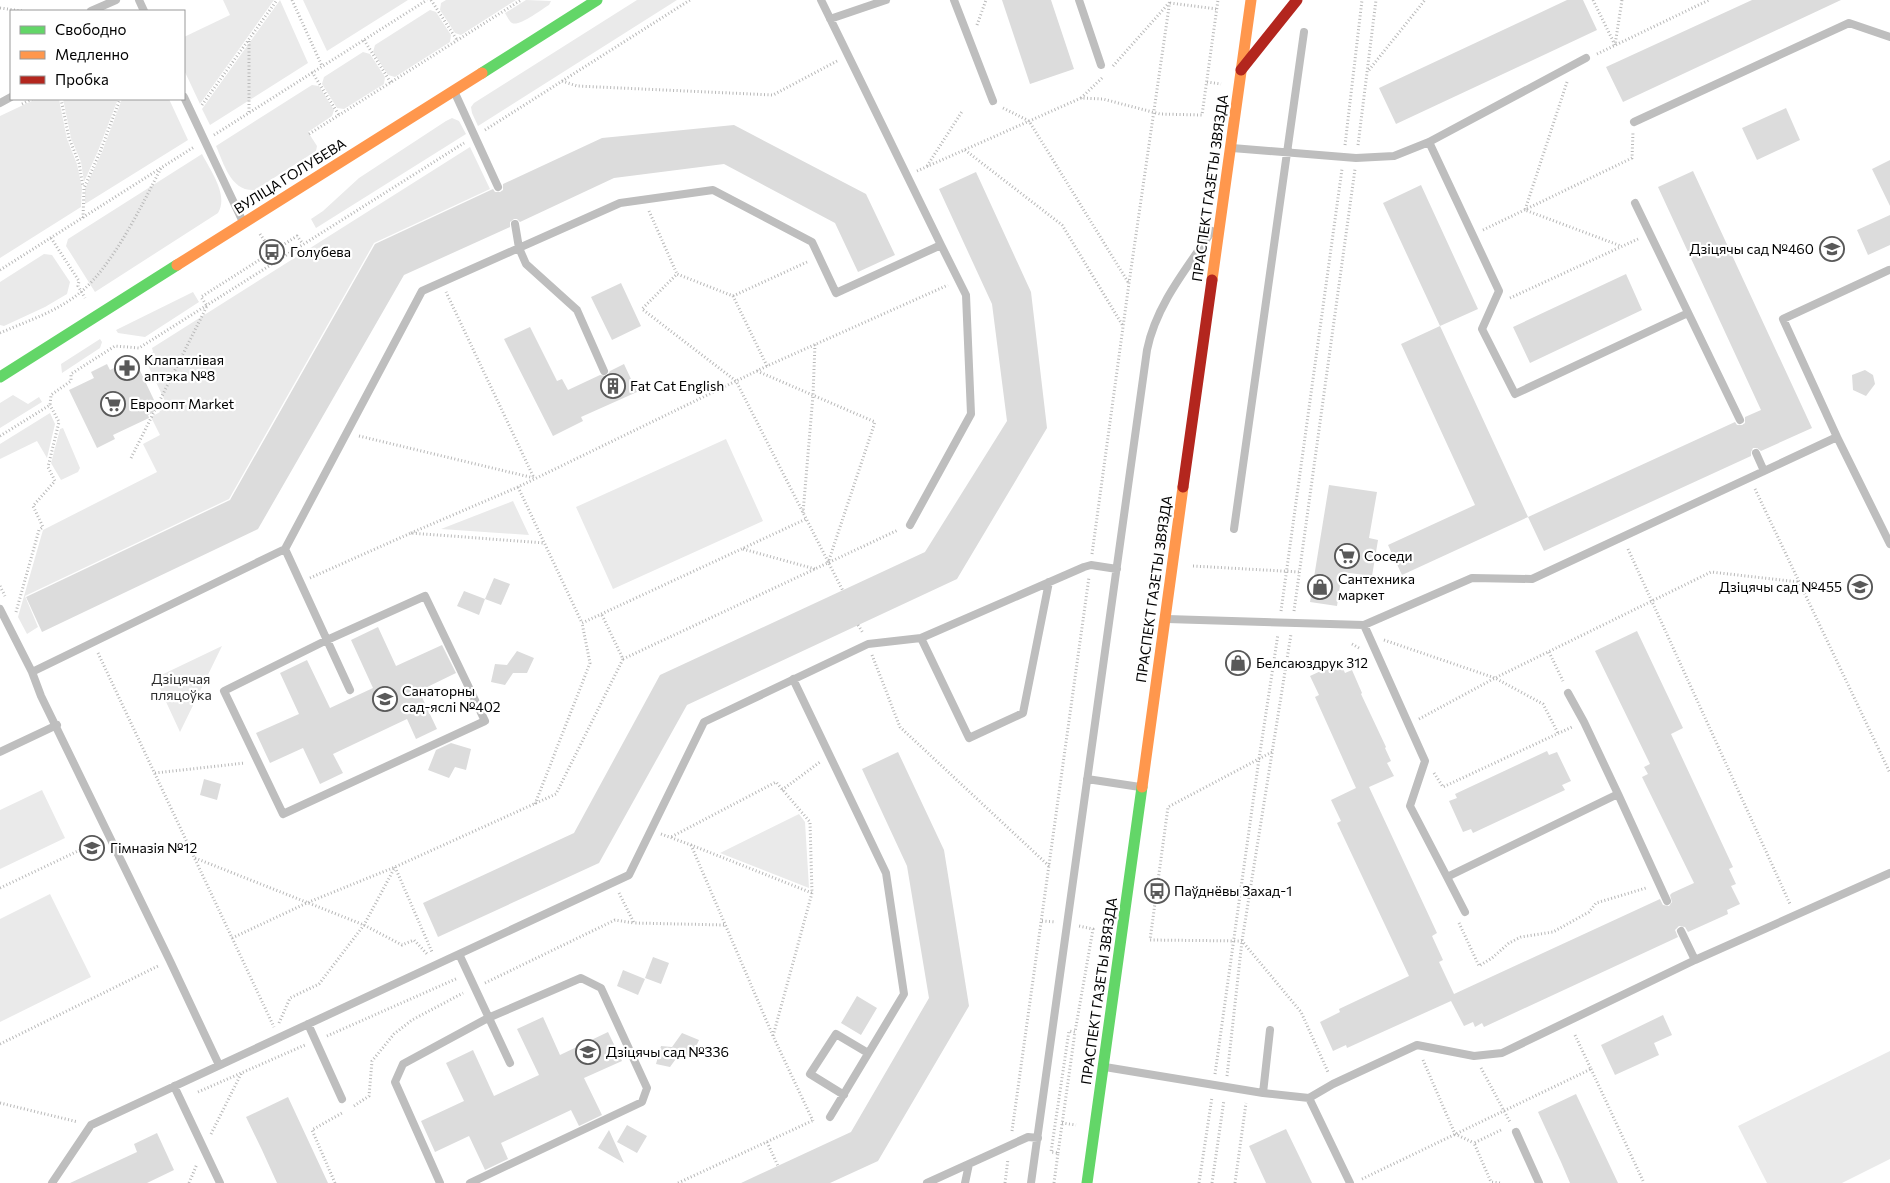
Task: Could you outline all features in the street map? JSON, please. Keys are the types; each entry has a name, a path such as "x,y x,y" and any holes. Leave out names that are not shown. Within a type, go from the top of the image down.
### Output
{"main road":[{"name":"ВУЛІЦА ГОЛУБЕВА","path":"0,378 597,0"},
{"name":"ПРАСПЕКТ ГАЗЕТЫ ЗВЯЗДА","path":"1087,1183 1251,0"},
{"path":"1241,70 1297,0"}],"lane":[{"path":"93,10 116,0"},
{"path":"821,0 966,295 971,414 910,525"},
{"path":"830,19 886,0"},
{"path":"954,0 993,102"},
{"path":"1079,0 1101,65"},
{"path":"1634,122 1849,23 1890,38"},
{"path":"1234,529 1304,32"},
{"path":"1231,148 1356,158 1394,156 1429,142 1586,58"},
{"path":"453,91 498,187"},
{"path":"185,99 244,223"},
{"path":"1429,142 1499,290 1482,329 1514,394 1688,313"},
{"path":"32,672 285,549 422,291 620,203 713,190 812,242 836,293 942,245"},
{"path":"1635,203 1740,420"},
{"path":"1031,1183 1149,341 1170,292 1221,218"},
{"path":"515,224 519,248 526,264 577,310 604,371"},
{"path":"1889,270 1782,319 1890,544"},
{"path":"1165,619 1364,625 1472,578 1532,579 1837,436"},
{"path":"1756,454 1764,471"},
{"path":"285,549 350,690"},
{"path":"52,1183 91,1125 630,875 704,722 868,644 922,638 1091,565 1117,569"},
{"path":"922,638 969,738 1023,713 1049,582"},
{"path":"425,596 485,721 283,814 224,691 327,640 425,596"},
{"path":"0,609 32,672 41,696 57,725 219,1065"},
{"path":"1364,625 1425,761 1410,806 1465,912"},
{"path":"794,679 886,873 904,994 832,1114"},
{"path":"1568,693 1618,794 1666,901"},
{"path":"0,752 57,725"},
{"path":"1088,779 1142,787"},
{"path":"1447,877 1618,794"},
{"path":"1103,1067 1263,1093 1309,1098 1333,1084 1417,1045 1474,1056 1502,1053 1695,960 1890,873"},
{"path":"1681,931 1695,960"},
{"path":"459,954 510,1063"},
{"path":"440,1183 395,1082 403,1064 488,1018 581,978 601,988 647,1088 642,1102 470,1183"},
{"path":"308,1024 342,1099"},
{"path":"1263,1093 1270,1030"},
{"path":"844,1095 810,1074 836,1034 868,1054"},
{"path":"174,1086 220,1183"},
{"path":"1309,1098 1352,1183"},
{"path":"1514,1129 1539,1183"},
{"path":"927,1183 1028,1137 1038,1138"},
{"path":"965,1183 969,1164"}],"path":[{"path":"193,117 277,0"},
{"path":"292,0 322,66"},
{"path":"431,0 457,40"},
{"path":"309,134 521,0"},
{"path":"15,616 39,530 43,528 33,506 55,481 48,467 59,422 50,405 50,395 71,381 71,374 115,346 140,348 690,0"},
{"path":"1081,98 1102,99 1160,114 1202,115 1218,0"},
{"path":"1199,1183 1280,622 1344,157 1362,0"},
{"path":"1212,1183 1226,1087 1242,941 1300,572 1376,0"},
{"path":"1368,70 1425,0"},
{"path":"1593,0 1615,45"},
{"path":"1615,45 1622,0"},
{"path":"1586,58 1709,0"},
{"path":"1169,1 1217,9"},
{"path":"1111,68 1169,1"},
{"path":"1005,1183 1124,327 1128,283 1169,1"},
{"path":"0,8 15,10"},
{"path":"249,39 249,113"},
{"path":"364,40 391,82"},
{"path":"562,81 577,86 773,95 848,55"},
{"path":"1525,210 1572,65"},
{"path":"312,72 339,115"},
{"path":"907,175 1081,98 1104,76"},
{"path":"61,100 69,138 79,163 84,188 83,218"},
{"path":"84,188 120,100"},
{"path":"1003,108 1029,121 1128,283"},
{"path":"927,167 963,110"},
{"path":"1474,235 1632,158 1634,122"},
{"path":"965,150 1062,226 1124,327"},
{"path":"0,333 49,312 81,292 103,268 162,168"},
{"path":"644,199 677,274 732,296 767,366"},
{"path":"1525,210 1621,246"},
{"path":"1491,307 1650,233"},
{"path":"206,306 201,297 297,236 302,244"},
{"path":"51,238 79,281 78,286 85,298"},
{"path":"732,296 819,256"},
{"path":"677,274 642,309 736,381 843,591"},
{"path":"301,582 518,487 767,366 958,280"},
{"path":"442,282 534,478"},
{"path":"131,458 206,306"},
{"path":"803,513 813,395 815,344"},
{"path":"757,371 875,422 828,563"},
{"path":"0,436 50,405"},
{"path":"346,433 534,478"},
{"path":"1750,477 1890,773"},
{"path":"518,487 582,623 590,663 534,804"},
{"path":"582,623 806,519"},
{"path":"232,938 309,902 395,867 556,794 623,659 910,525"},
{"path":"411,533 545,543"},
{"path":"1622,537 1653,600 1795,915"},
{"path":"742,549 815,569"},
{"path":"1193,566 1300,572"},
{"path":"1409,724 1495,678 1711,572 1799,582"},
{"path":"602,613 623,659"},
{"path":"858,625 868,644 900,727 1050,867"},
{"path":"1369,635 1495,678 1544,704 1558,733"},
{"path":"94,643 232,938 282,1036"},
{"path":"1352,644 1360,648"},
{"path":"1549,652 1568,693"},
{"path":"1425,761 1443,787 1584,722"},
{"path":"1242,941 1150,940 1168,807 1273,752"},
{"path":"782,790 829,754"},
{"path":"154,773 258,761"},
{"path":"671,837 776,782 810,822 812,893 773,1036"},
{"path":"652,830 812,893"},
{"path":"0,888 109,836"},
{"path":"691,845 773,1036 813,1121"},
{"path":"195,858 364,925 402,945 414,940 437,964"},
{"path":"282,1036 278,1022 290,998 319,984 364,925 395,867"},
{"path":"395,867 437,964"},
{"path":"613,883 634,923"},
{"path":"1458,921 1479,966 1492,958 1509,942 1521,937 1553,932 1589,912 1596,903 1659,884"},
{"path":"353,1106 369,1096 372,1061 394,1034 412,1020 474,988 615,920 634,923 725,925"},
{"path":"1054,1183 1075,1032 1093,929"},
{"path":"1242,941 1301,1012 1333,1084"},
{"path":"0,1044 170,961"},
{"path":"1568,1021 1644,1183"},
{"path":"1058,1153 1051,1152 1069,1032 1075,1032"},
{"path":"1417,1045 1455,1134 1474,1143 1490,1182 1500,1183"},
{"path":"189,1183 204,1149 256,1048"},
{"path":"1474,1056 1514,1129 1474,1143"},
{"path":"1352,1183 1591,1069"},
{"path":"1235,1183 1248,1090"},
{"path":"0,1103 91,1125"},
{"path":"335,1183 312,1130 345,1111"},
{"path":"678,1183 832,1114"},
{"path":"767,1142 778,1166"}],"green space":[{"path":"223,0 274,0 200,104 185,72 185,37 230,15"},
{"path":"280,0 308,63 210,125 202,109"},
{"path":"303,0 408,0 327,51"},
{"path":"446,0 516,0 461,35 455,33 440,10 441,3"},
{"path":"526,0 551,1 549,5 530,17 515,24 512,23 505,13"},
{"path":"637,0 677,0 478,126 472,113 471,107 474,103"},
{"path":"430,10 436,12 451,35 450,42 395,77 388,75 373,52 375,45"},
{"path":"363,52 370,54 385,77 384,84 344,109 337,108 322,84 324,77"},
{"path":"312,85 319,86 334,110 332,116 308,132 317,146 316,151 255,190 247,189 234,182 216,146"},
{"path":"34,100 59,100 67,139 77,164 82,188 81,207 0,258 0,116"},
{"path":"63,100 118,100 84,182 81,162 71,138"},
{"path":"122,100 169,100 188,140 85,204 85,189 102,152"},
{"path":"452,118 459,121 466,134 316,228 311,219 323,211 359,178"},
{"path":"470,147 490,189 374,243 229,499 25,596 38,627 27,634 18,617 43,530 157,472 143,444 160,435 151,417 160,412 157,407 166,403 144,357 153,352 152,348"},
{"path":"202,154 220,191 221,206 218,213 95,292 66,246 68,239"},
{"path":"44,254 52,255 70,282 67,294 45,307 4,326 0,325 0,282"},
{"path":"193,292 199,302 145,337 118,333 116,330"},
{"path":"100,339 102,342 100,348 62,373 61,364"},
{"path":"13,395 28,404 39,397 42,402 0,428 0,403"},
{"path":"50,413 55,424 47,458 37,441 0,459 0,444"},
{"path":"63,428 80,468 78,472 61,480 51,463 60,429"},
{"path":"726,439 763,521 613,589 576,507"},
{"path":"513,501 529,535 441,529"},
{"name":"Дзіцячая пляцоўка","path":"222,646 180,732 155,678"},
{"path":"42,790 65,838 0,869 0,810"},
{"path":"799,814 805,822 809,888 720,853"},
{"path":"50,894 91,977 0,1022 0,919"},
{"path":"1890,1051 1890,1159 1842,1183 1767,1183 1738,1126"}],"building":[{"path":"1002,0 1051,0 1074,69 1030,84"},
{"path":"1567,0 1583,0 1597,30 1396,124 1379,88"},
{"path":"1752,0 1841,0 1623,102 1606,67"},
{"path":"1786,108 1800,140 1757,160 1742,128"},
{"path":"734,125 866,194 895,255 858,272 835,223 724,164 614,178 520,222 514,219 510,222 510,227 404,275 258,529 42,632 26,597 230,500 375,244 493,189 495,192 500,192 503,190 503,184 602,138"},
{"path":"1890,160 1890,206 1872,169"},
{"path":"1693,171 1812,428 1761,451 1753,448 1751,456 1544,551 1528,517 1735,422 1737,425 1742,425 1745,423 1745,417 1761,410 1658,187"},
{"path":"976,172 1031,292 1047,428 957,579 687,705 599,863 438,937 423,903 574,833 660,675 925,552 1007,421 992,304 939,189"},
{"path":"1421,185 1478,309 1440,326 1383,203"},
{"path":"1890,215 1890,245 1868,255 1857,230"},
{"path":"1626,274 1642,310 1530,363 1513,327"},
{"path":"621,283 641,326 612,340 591,297"},
{"path":"1440,326 1528,517 1402,575 1388,545 1475,505 1401,344"},
{"path":"530,327 557,381 562,379 568,390 600,375 607,376 610,371 624,364 637,392 581,417 583,421 553,436 504,339"},
{"name":"Евроопт Market","path":"134,358 154,400 149,403 154,412 148,415 149,418 113,435 115,439 97,448 69,390 94,378 91,372 107,364 110,370"},
{"path":"1865,370 1873,375 1875,384 1866,396 1853,390 1852,375"},
{"name":"Соседи","path":"1329,485 1377,492 1369,538 1378,540 1372,576 1342,572 1337,606 1310,602"},
{"path":"494,578 510,584 501,605 485,599"},
{"path":"464,591 485,599 479,615 457,606"},
{"path":"378,627 396,666 442,645 456,673 419,691 437,729 416,739 407,719 333,754 343,773 320,784 303,748 270,763 256,733 299,714 280,673 307,660 330,708 373,688 351,640"},
{"path":"1637,631 1683,728 1671,734 1733,867 1729,869 1736,884 1731,886 1740,904 1727,910 1728,914 1688,932 1685,927 1679,926 1675,930 1678,937 1484,1027 1482,1023 1475,1027 1473,1022 1464,1026 1451,1001 1347,1048 1346,1045 1333,1051 1320,1022 1340,1012 1339,1009 1409,976 1337,823 1341,821 1331,800 1356,788 1315,697 1319,695 1310,676 1340,662 1345,673 1352,670 1386,747 1391,761 1387,763 1394,776 1369,787 1437,933 1432,936 1443,960 1439,962 1454,994 1660,899 1663,905 1669,906 1672,902 1670,895 1672,893 1694,883 1642,777 1648,774 1644,767 1650,764 1595,651"},
{"path":"517,651 534,658 527,673 513,673 505,685 491,682 495,664 507,665"},
{"path":"451,743 471,749 466,770 455,767 449,778 428,770 436,750"},
{"path":"1547,751 1549,755 1557,752 1571,781 1562,785 1565,790 1473,833 1471,829 1463,832 1449,801 1457,798 1455,794"},
{"path":"898,752 944,850 969,1006 878,1161 830,1183 741,1183 851,1132 929,998 907,866 862,769"},
{"path":"204,779 221,784 217,800 200,795"},
{"path":"653,957 669,963 661,984 645,978"},
{"path":"623,970 645,979 638,995 617,986"},
{"path":"857,996 877,1008 861,1035 841,1023"},
{"path":"1663,1015 1672,1035 1654,1043 1659,1055 1615,1075 1601,1045"},
{"path":"543,1017 560,1055 608,1032 622,1061 584,1078 602,1115 579,1126 571,1110 501,1143 508,1159 485,1170 469,1136 435,1152 421,1121 464,1101 446,1063 473,1050 494,1096 539,1075 517,1029"},
{"path":"682,1033 699,1040 692,1055 678,1056 670,1067 656,1064 661,1046 672,1047"},
{"path":"1576,1094 1618,1183 1570,1183 1538,1112"},
{"path":"288,1097 328,1183 277,1183 246,1117"},
{"path":"627,1125 647,1136 637,1153 617,1142"},
{"path":"1286,1129 1312,1183 1266,1183 1249,1146"},
{"path":"609,1130 624,1163 598,1148"},
{"path":"157,1133 174,1170 147,1183 70,1183 137,1152 134,1144"}],"traffic: fast":[{"path":"482,73 597,0"},
{"path":"0,377 177,265"},
{"path":"1087,1183 1142,787"}],"traffic: slow":[{"path":"1212,280 1251,0"},
{"path":"177,265 482,73"},
{"path":"1142,787 1183,487"}],"traffic: jam":[{"path":"1241,70 1297,0"},
{"path":"1183,487 1212,280"}],"place":[{"name":"Дзіцячы сад №460","path":"1832,249"},
{"name":"Голубева","path":"272,252"},
{"name":"Клапатлівая аптэка №8","path":"127,368"},
{"name":"Fat Cat English","path":"613,386"},
{"name":"Евроопт Market","path":"113,404"},
{"name":"Соседи","path":"1347,556"},
{"name":"Сантехника маркет","path":"1320,587"},
{"name":"Дзіцячы сад №455","path":"1860,587"},
{"name":"Белсаюздрук 312","path":"1238,663"},
{"name":"Санаторны сад-яслі №402","path":"385,699"},
{"name":"Гімназія №12","path":"92,848"},
{"name":"Паўднёвы Захад-1","path":"1157,891"},
{"name":"Дзіцячы сад №336","path":"588,1052"}]}
